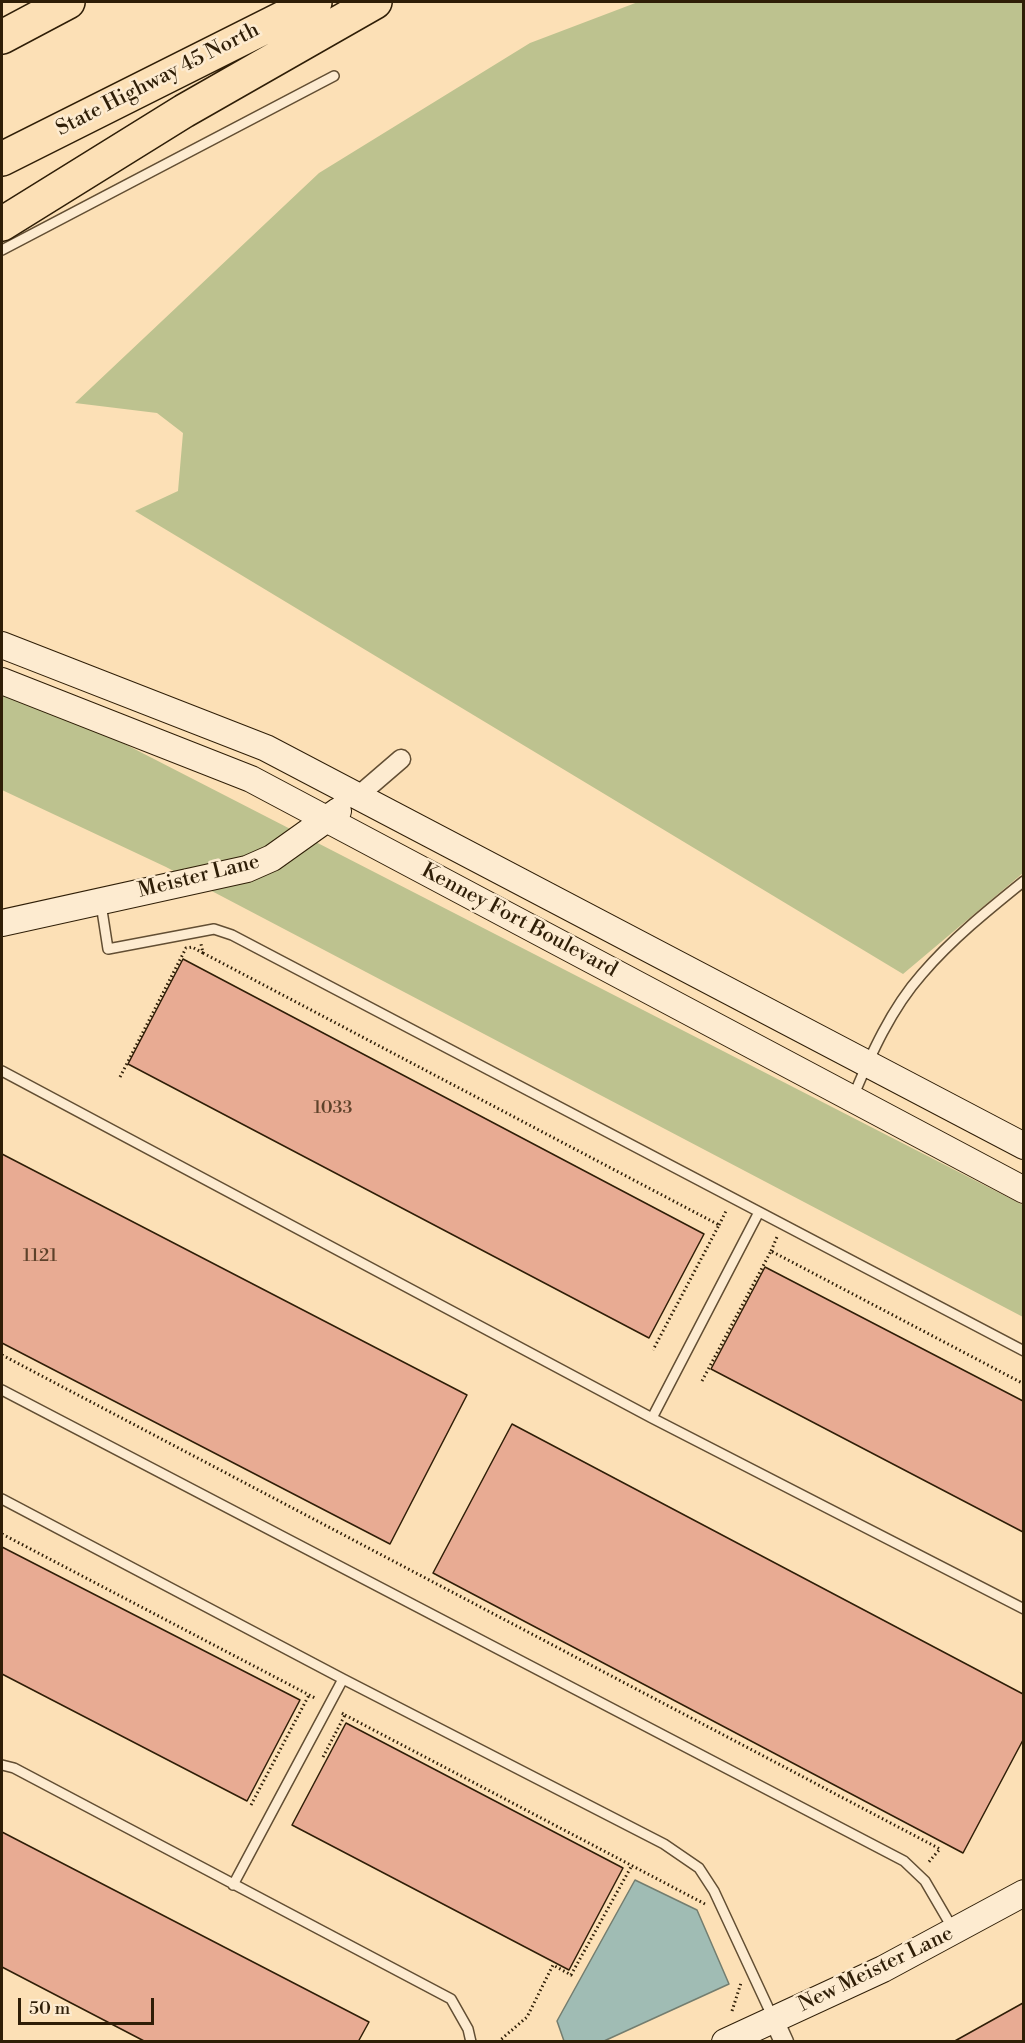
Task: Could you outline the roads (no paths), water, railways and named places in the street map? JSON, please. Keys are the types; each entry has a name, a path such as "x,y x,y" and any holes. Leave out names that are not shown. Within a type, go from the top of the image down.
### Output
{"highway":[{"path":"2,37 68,2"},
{"name":"State Highway 45 North","path":"2,159 315,2"},
{"path":"2,224 184,111 375,2"}],"street":[{"name":"Kenney Fort Boulevard","path":"2,645 266,748 1023,1146"},
{"name":"Kenney Fort Boulevard","path":"2,681 250,778 1023,1190"},
{"name":"Meister Lane","path":"2,923 247,869 272,858 327,819 402,759"},
{"name":"New Meister Lane","path":"725,2042 779,2031 883,1970 1023,1893"}],"lane":[{"path":"2,250 334,76"},
{"path":"853,1099 867,1063 896,1010 921,975 980,917 1023,881"},
{"path":"100,901 108,949 214,929 232,935 1023,1351"},
{"path":"2,1071 652,1418 1023,1609"},
{"path":"652,1418 759,1212"},
{"path":"2,1390 904,1861 925,1881 954,1931"},
{"path":"2,1499 343,1679 664,1844 699,1868 714,1891 779,2031"},
{"path":"233,1885 343,1679"},
{"path":"2,1765 14,1768 451,1999 468,2029 471,2042"}],"water":[{"path":"635,1880 697,1910 729,1984 604,2041 564,2041 557,2021"}]}
